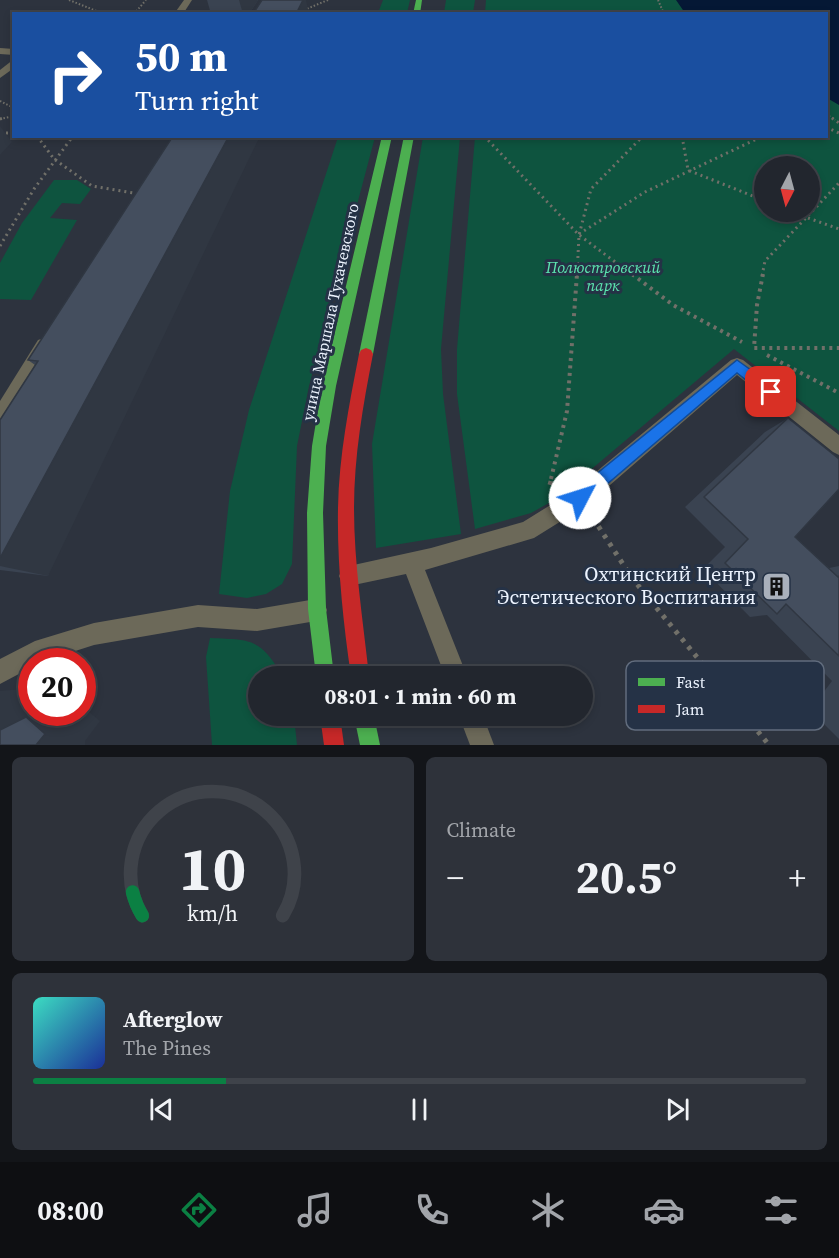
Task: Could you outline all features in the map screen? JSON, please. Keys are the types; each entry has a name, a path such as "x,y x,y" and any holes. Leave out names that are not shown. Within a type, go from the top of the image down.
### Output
{"street":[{"name":"улица Маршала Тухачевского","path":"324,666 316,583 315,513 319,446 328,386 387,138"},
{"path":"359,666 349,576 346,509 350,445 359,388 409,138"},
{"path":"331,726 334,745"},
{"path":"366,726 370,745"}],"lane":[{"path":"179,12 188,0"},
{"path":"0,75 12,64"},
{"path":"0,416 51,335"},
{"path":"316,583 412,562 526,531 580,498 737,365 839,446"},
{"path":"412,562 452,666"},
{"path":"0,672 35,652 94,634 198,616 257,620 352,602"},
{"path":"475,726 482,745"}],"path":[{"path":"69,0 99,12"},
{"path":"136,12 146,0"},
{"path":"302,10 328,0"},
{"path":"38,138 54,159 92,186 140,194"},
{"path":"0,246 11,224 54,159 71,138"},
{"path":"486,138 579,235 672,305 839,393"},
{"path":"542,521 567,411 579,235 591,189 641,138"},
{"path":"682,138 688,170"},
{"path":"579,235 596,221 688,170 759,138"},
{"path":"688,170 754,197"},
{"path":"820,202 839,183"},
{"path":"754,348 757,306 765,261 800,222"},
{"path":"819,222 839,229"},
{"path":"754,348 839,348"},
{"path":"580,498 632,578 700,661"},
{"path":"757,730 769,745"}],"green space":[{"path":"383,0 410,0 407,12 378,12"},
{"path":"446,0 475,0 473,12 444,12"},
{"name":"Полюстровский парк","path":"486,0 839,0 839,431 734,349 556,499 531,513 475,529 457,394 457,349 475,138 828,138 828,12 485,12"},
{"path":"338,138 375,138 309,386 297,446 292,564 282,584 266,594 247,598 219,594 230,491 249,410"},
{"path":"423,138 460,138 441,349 443,394 461,534 376,548 372,444"},
{"path":"54,180 77,180 91,189 80,204 62,203 50,218 77,220 31,300 0,299 0,263 22,223"},
{"path":"210,638 236,639 254,643 268,654 276,666 248,666 248,726 295,726 297,745 212,745 206,657"}],"water":[{"path":"676,0 839,0 839,105 828,99 828,12 684,12"}],"building":[{"path":"262,0 303,0 297,12 254,12"},
{"path":"172,138 228,138 0,558 0,420 38,361 28,360"},
{"name":"Охтинский Центр Эстетического Воспитания","path":"788,418 839,459 839,489 795,537 839,576 839,656 786,604 777,614 725,563 748,539 704,497"},
{"path":"18,721 18,726 36,726 45,734 36,745 0,745 0,730"}],"traffic: fast":[{"path":"416,12 419,0"},
{"path":"324,666 317,609 315,513 319,446 329,386 387,138"},
{"path":"366,354 409,138"},
{"path":"366,726 370,745"}],"traffic: jam":[{"path":"359,666 348,571 346,507 348,468 366,354"},
{"path":"331,726 334,745"}],"place":[{"name":"Охтинский Центр Эстетического Воспитания","path":"777,586"}],"route":[{"path":"580,498 737,365 771,392"}]}
